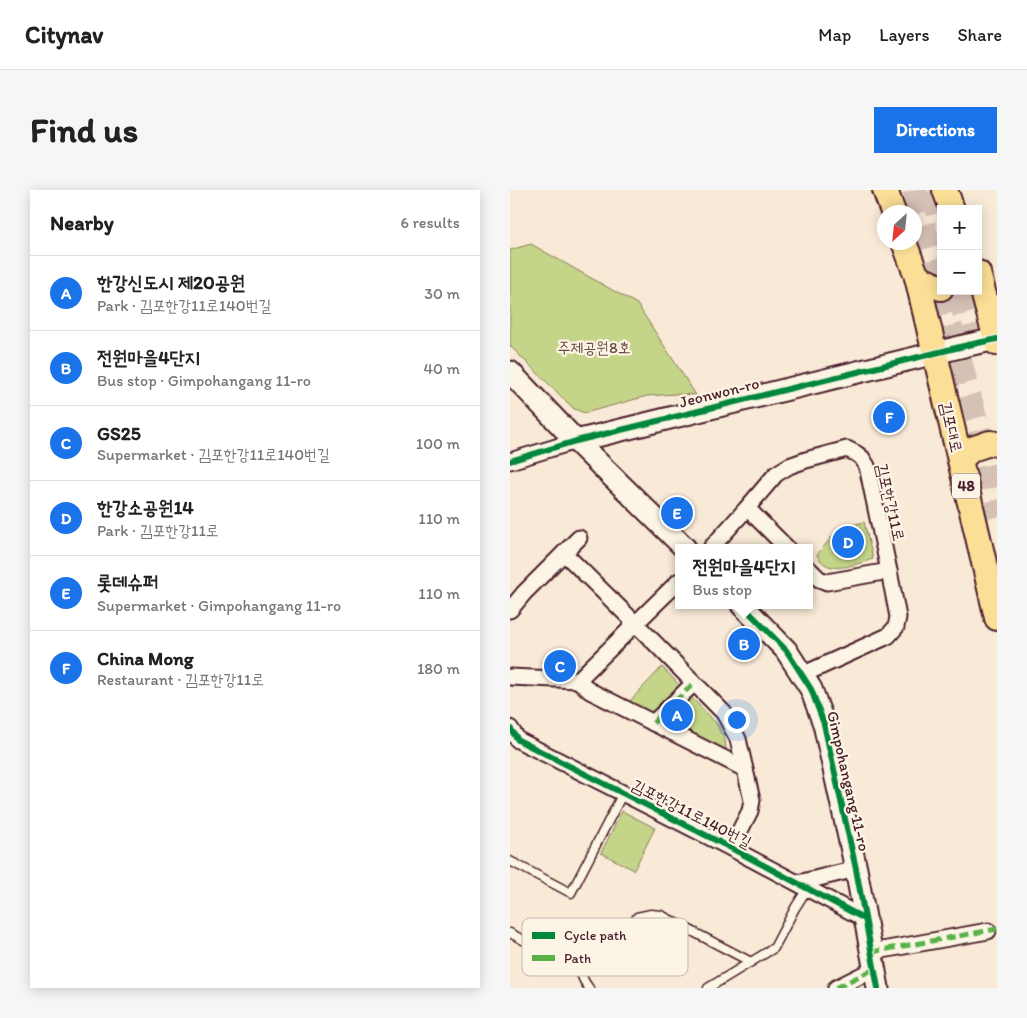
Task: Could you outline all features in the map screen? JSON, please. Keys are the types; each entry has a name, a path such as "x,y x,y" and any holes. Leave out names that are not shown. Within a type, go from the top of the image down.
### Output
{"main road":[{"path":"945,190 951,205"},
{"path":"963,190 966,205"},
{"name":"48","path":"907,250 917,277 935,354"},
{"path":"917,277 937,286"},
{"path":"982,287 997,340"},
{"name":"김포대로","path":"935,354 997,618"},
{"path":"960,460 972,449 990,443 997,444"}],"street":[{"name":"Jeonwon-ro","path":"510,461 576,441 997,340"},
{"path":"510,372 576,441 681,544"},
{"path":"510,378 576,441"},
{"name":"김포한강11로","path":"714,544 776,474 788,466 847,449 862,458 866,466 889,572 898,617 896,627 888,636 802,675"},
{"path":"746,508 783,544"},
{"path":"510,610 524,593 579,538"},
{"name":"김포한강11로140번길","path":"564,554 724,713 738,739 752,800 750,811 731,848"},
{"path":"813,573 819,579 828,582 889,572"},
{"path":"578,680 675,585"},
{"name":"Gimpohangang 11-ro","path":"746,609 786,650 811,689 824,724 856,869 875,969"},
{"path":"510,677 578,680 590,691 745,769"},
{"path":"653,723 694,683"},
{"name":"김포한강11로140번길","path":"510,728 518,740 731,848 865,919"},
{"path":"803,886 856,869"},
{"path":"836,988 875,969 988,931"}],"lane":[{"path":"510,861 571,893 623,793"},
{"path":"708,988 774,948 795,908 803,886"},
{"path":"636,918 651,914 667,918"},
{"path":"688,929 751,962"},
{"path":"510,933 522,939"},
{"path":"582,976 589,988"}],"green space":[{"name":"주제공원8호","path":"531,244 637,304 696,395 647,396 585,413 574,409 510,346 510,250"},
{"path":"864,522 873,559 842,567 828,566 822,562 817,555 839,528"},
{"path":"662,667 718,725 725,740 727,756 627,704"},
{"path":"622,811 655,828 634,870 601,853"}],"tunnel":[{"path":"914,190 937,274"},
{"path":"932,190 937,208"},
{"path":"942,295 980,435 997,517"},
{"path":"960,295 976,359"}],"marked path":[{"path":"653,723 694,683"},
{"path":"871,952 997,929"},
{"path":"836,988 874,969"}],"cycle path":[{"path":"510,461 576,441 997,339"},
{"path":"746,609 786,650 811,689 824,724 856,869 878,988"},
{"path":"510,728 518,740 731,848 865,919"}],"place":[{"name":"China Mong","path":"889,417"},
{"name":"롯데슈퍼","path":"677,513"},
{"name":"한강소공원14","path":"848,542"},
{"name":"전원마을4단지","path":"744,644"},
{"name":"GS25","path":"560,666"},
{"name":"한강신도시 제20공원","path":"677,715"}]}
